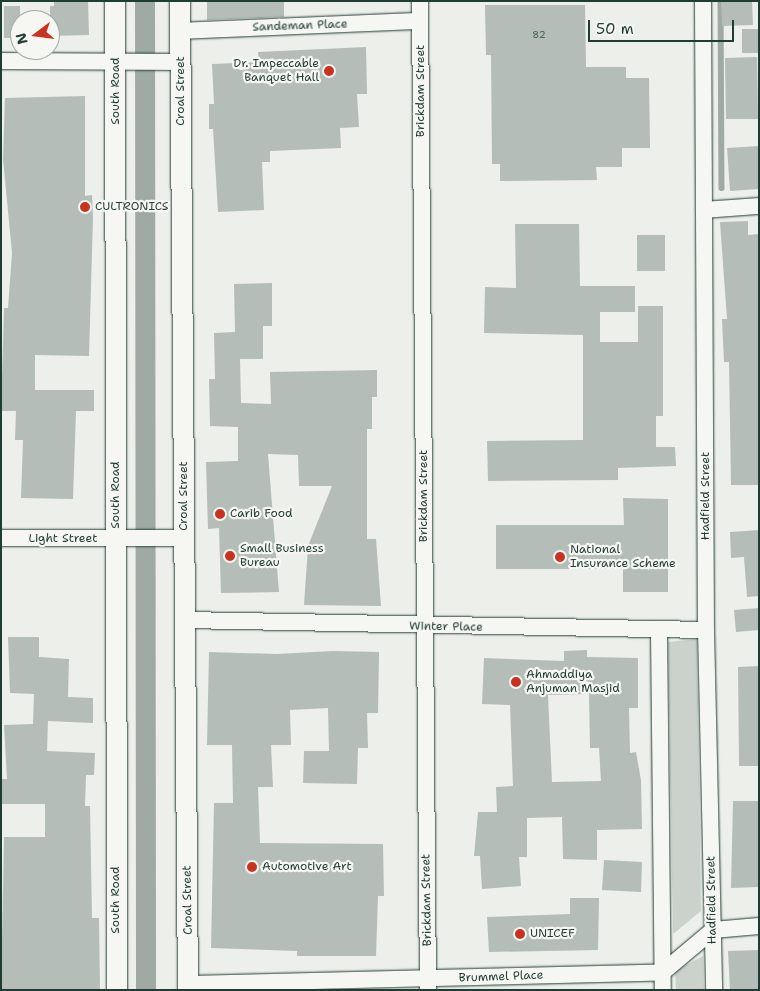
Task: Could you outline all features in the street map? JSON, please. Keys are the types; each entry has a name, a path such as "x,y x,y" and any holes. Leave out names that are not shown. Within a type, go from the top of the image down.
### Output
{"street":[{"name":"South Road","path":"116,1 118,60 120,539 116,990"},
{"name":"Croal Street","path":"180,1 188,987"},
{"name":"Brickdam Street","path":"420,1 428,984"},
{"name":"Hadfield Street","path":"703,1 706,630 714,990"},
{"name":"Sandeman Place","path":"180,31 420,21"},
{"path":"1,61 118,60 180,62"},
{"path":"704,210 759,206"},
{"name":"Light Street","path":"1,538 184,538"},
{"name":"Winter Place","path":"185,620 659,631 706,630"},
{"path":"659,631 663,990"},
{"path":"663,972 713,930 759,926"},
{"name":"Brummel Place","path":"188,987 428,984 663,972"}],"shaded area":[{"path":"697,639 701,911 673,934 668,642"},
{"path":"703,956 704,990 676,990 675,971"}],"building":[{"path":"54,1 88,1 89,35 60,36 60,10 50,10 50,6 54,6"},
{"path":"207,1 284,1 284,17 207,20"},
{"path":"721,1 752,1 753,25 722,26"},
{"path":"485,5 585,5 586,67 626,67 626,78 649,78 650,148 622,148 622,167 596,167 597,180 500,181 500,164 492,164 491,55 486,55"},
{"path":"4,6 20,6 20,10 10,10 10,38 4,38"},
{"path":"742,29 759,29 759,53 742,53"},
{"path":"366,47 367,94 357,94 359,127 340,128 341,148 270,151 270,162 262,162 264,210 218,212 213,129 209,129 209,104 214,104 212,64 259,62 258,52"},
{"path":"757,57 758,119 726,119 725,58"},
{"path":"85,96 85,196 92,195 93,218 89,356 35,355 35,390 94,390 94,411 76,411 73,499 21,498 23,440 15,440 16,411 1,411 4,308 8,308 12,253 3,159 5,98"},
{"path":"759,146 759,189 730,191 727,148"},
{"path":"748,221 748,235 759,234 759,485 731,485 729,362 724,362 722,319 727,319 720,222"},
{"path":"515,224 579,224 580,286 635,286 635,312 600,312 600,342 638,342 638,306 663,306 663,416 656,416 656,447 675,447 676,466 618,468 618,480 488,481 487,441 583,440 583,335 484,333 485,287 516,288"},
{"path":"637,235 665,235 665,271 637,271"},
{"path":"272,283 272,326 263,326 263,359 240,359 241,403 271,404 270,372 377,370 377,397 372,397 372,429 367,429 367,539 376,539 381,606 304,605 308,546 332,486 299,486 298,455 268,454 279,592 221,593 219,528 208,529 206,462 238,461 238,427 210,426 209,379 215,379 214,333 235,332 234,284"},
{"path":"623,498 668,499 668,592 623,592 623,569 496,569 496,525 624,525"},
{"path":"759,530 759,596 747,597 744,557 731,558 730,532"},
{"path":"759,608 759,630 736,632 734,610"},
{"path":"8,637 39,637 39,657 69,659 68,697 93,698 93,723 48,721 47,751 95,753 94,775 86,775 85,806 90,806 92,918 99,918 100,990 1,990 4,837 45,837 45,804 1,804 1,779 7,779 4,725 33,724 34,694 10,693"},
{"path":"587,650 587,657 638,658 638,708 629,708 630,753 636,752 641,780 642,829 597,830 597,860 563,859 562,817 527,818 527,857 519,857 521,886 482,889 480,856 474,856 478,812 497,812 496,787 513,786 510,705 482,704 484,658 564,661 564,651","holes":["589,694 590,748 599,748 601,781 552,782 548,695"]},
{"path":"333,651 379,652 378,713 367,713 368,748 358,748 357,784 303,783 304,751 329,751 328,708 290,710 291,745 271,745 273,787 258,787 260,843 383,844 384,896 378,896 376,956 297,956 297,951 211,948 214,803 233,803 232,745 207,745 209,652 277,654"},
{"path":"759,666 759,766 739,766 738,667"},
{"path":"733,801 759,801 759,887 731,888"},
{"path":"604,860 642,862 641,892 602,890"},
{"path":"570,898 599,898 598,950 489,952 487,917 570,914"},
{"path":"759,950 759,990 730,990 728,951"}],"waterway":[{"path":"145,1 146,990"},
{"path":"721,1 722,188"}],"place":[{"name":"Dr. Impeccable Banquet Hall","path":"329,71"},
{"name":"CULTRONICS","path":"85,207"},
{"name":"Carib Food","path":"220,514"},
{"name":"Small Business Bureau","path":"230,556"},
{"name":"National Insurance Scheme","path":"560,557"},
{"name":"Ahmaddiya Anjuman Masjid","path":"516,682"},
{"name":"Automotive Art","path":"252,867"},
{"name":"UNICEF","path":"520,934"}]}
